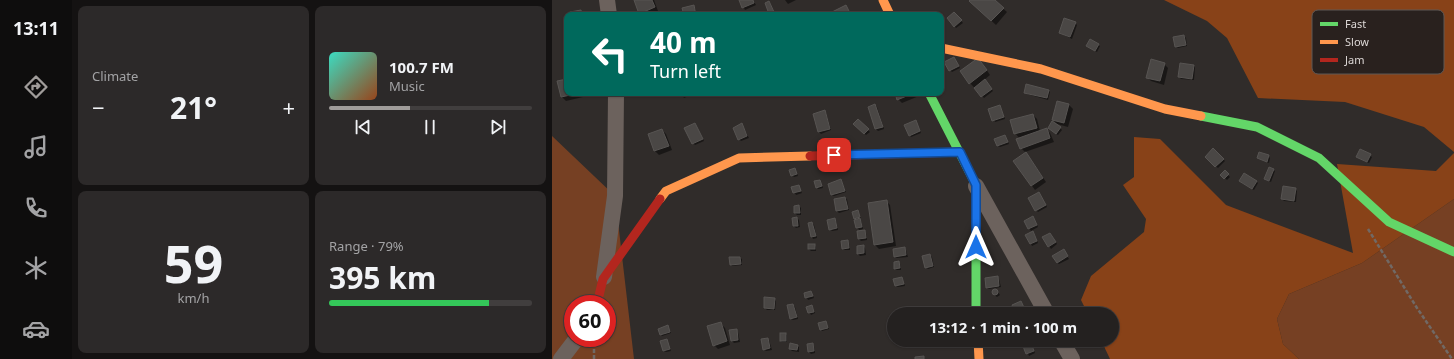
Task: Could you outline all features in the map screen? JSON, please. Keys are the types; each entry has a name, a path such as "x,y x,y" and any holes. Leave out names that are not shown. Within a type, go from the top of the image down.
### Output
{"street":[{"path":"607,0 609,12"},
{"path":"883,0 889,12"},
{"path":"944,49 1041,69 1165,109 1257,127 1319,158 1389,222 1454,252"},
{"path":"600,295 604,279 615,196 616,96"},
{"path":"930,96 976,185 1043,307"},
{"path":"604,279 666,191 740,158 960,152"},
{"path":"976,185 976,307"},
{"path":"561,359 570,347"},
{"path":"978,347 979,359"},
{"path":"1066,347 1072,359"}],"path":[{"path":"1367,227 1417,308 1452,359"},
{"path":"594,347 594,359"}],"shaded area":[{"path":"1164,0 1454,0 1454,152 1424,127 1345,102 1258,98 1227,38 1207,21"},
{"path":"552,136 615,196 634,359 552,359"},
{"path":"1134,137 1160,139 1226,205 1353,253 1337,164 1436,171 1454,153 1454,199 1362,263 1289,294 1277,319 1283,344 1299,359 1110,359 1104,347 1119,347 1119,307 1084,307 1081,300 1091,276 1144,232 1146,219 1123,185 1134,177"},
{"path":"1454,199 1454,359 1299,359 1283,344 1277,319 1289,294 1362,263"}],"building":[{"path":"634,0 652,0 655,7 644,12 638,12"},
{"path":"739,0 753,0 754,3 742,8"},
{"path":"995,0 1004,8 991,21 969,1"},
{"path":"769,1 774,12 768,12 765,3"},
{"path":"694,5 695,12 683,12 682,8"},
{"path":"846,5 850,12 832,12"},
{"path":"581,10 581,12 570,12"},
{"path":"954,12 962,20 954,27 947,18"},
{"path":"1064,18 1076,22 1070,37 1059,33"},
{"path":"1184,35 1186,45 1175,47 1173,37"},
{"path":"1090,39 1099,44 1095,51 1086,46"},
{"path":"954,57 959,66 949,71 944,62"},
{"path":"978,58 987,70 969,84 960,71"},
{"path":"1151,59 1165,63 1160,81 1146,78"},
{"path":"1180,63 1194,65 1192,79 1178,77"},
{"path":"985,79 992,89 981,97 974,88"},
{"path":"564,80 564,96 566,96 561,97 557,81"},
{"path":"1026,84 1049,90 1047,98 1024,93"},
{"path":"896,96 907,96 897,100"},
{"path":"1057,101 1069,104 1064,123 1052,120"},
{"path":"875,104 883,127 875,129 868,107"},
{"path":"1000,105 1004,117 992,121 988,109"},
{"path":"825,110 830,129 818,132 813,114"},
{"path":"1033,114 1037,128 1014,134 1010,120"},
{"path":"858,119 869,129 864,134 853,124"},
{"path":"916,120 920,131 909,136 904,125"},
{"path":"1052,121 1061,127 1056,134 1048,128"},
{"path":"695,123 703,139 692,144 684,128"},
{"path":"742,123 747,136 738,140 733,128"},
{"path":"1047,128 1050,138 1020,149 1016,139"},
{"path":"662,129 669,146 654,151 648,134"},
{"path":"1005,135 1008,142 997,146 994,139"},
{"path":"1213,148 1224,159 1215,167 1205,157"},
{"path":"1360,149 1371,154 1367,162 1356,157"},
{"path":"1026,152 1043,178 1031,186 1013,161"},
{"path":"1259,152 1269,155 1267,162 1257,158"},
{"path":"1269,167 1274,169 1269,181 1264,179"},
{"path":"795,168 797,174 791,176 789,170"},
{"path":"1225,170 1229,174 1224,179 1220,175"},
{"path":"1244,173 1257,181 1252,189 1239,181"},
{"path":"841,179 845,191 831,195 828,184"},
{"path":"820,180 822,186 816,188 814,181"},
{"path":"799,185 801,191 793,193 791,187"},
{"path":"1283,186 1296,188 1294,201 1281,199"},
{"path":"1039,192 1046,205 1035,211 1028,198"},
{"path":"845,197 848,209 836,211 834,199"},
{"path":"887,200 893,242 874,245 868,203"},
{"path":"799,205 800,213 794,213 794,206"},
{"path":"858,210 860,217 854,219 852,212"},
{"path":"1033,216 1037,225 1028,229 1024,221"},
{"path":"797,217 798,226 793,226 792,218"},
{"path":"835,218 837,228 829,230 827,220"},
{"path":"860,218 862,227 856,228 854,220"},
{"path":"812,222 816,236 811,237 808,223"},
{"path":"865,230 866,238 858,239 857,231"},
{"path":"1033,231 1037,241 1030,244 1025,235"},
{"path":"1050,233 1056,242 1048,247 1042,237"},
{"path":"848,240 849,248 842,249 841,241"},
{"path":"808,244 815,244 815,249 808,249"},
{"path":"864,245 864,253 857,254 857,246"},
{"path":"905,247 906,255 894,257 893,249"},
{"path":"1064,249 1068,256 1057,263 1052,256"},
{"path":"930,254 933,266 925,268 922,256"},
{"path":"729,257 740,257 741,264 730,265"},
{"path":"899,261 900,268 894,269 894,262"},
{"path":"998,276 999,286 986,288 985,278"},
{"path":"902,277 904,284 895,286 893,279"},
{"path":"995,289 998,292 995,295 992,292"},
{"path":"811,291 813,296 805,298 804,293"},
{"path":"764,297 775,298 774,309 764,308"},
{"path":"1021,301 1024,307 1013,307 1012,305"},
{"path":"793,304 797,317 790,319 787,305"},
{"path":"812,305 814,312 808,313 806,307"},
{"path":"826,321 828,328 820,330 818,323"},
{"path":"721,322 727,341 713,346 707,326"},
{"path":"668,325 670,332 660,335 658,329"},
{"path":"737,329 738,340 731,341 729,330"},
{"path":"780,333 786,333 786,341 780,341"},
{"path":"768,338 770,348 763,350 761,339"},
{"path":"667,339 670,349 663,351 660,341"},
{"path":"790,343 798,345 797,350 789,349"},
{"path":"813,343 814,351 808,352 807,344"},
{"path":"1023,347 1033,347 1034,351 1026,354"},
{"path":"924,356 924,359 915,359 915,357"}],"traffic: fast":[{"path":"931,96 976,185 976,307"},
{"path":"1201,116 1257,127 1319,158 1389,222 1454,252"}],"traffic: slow":[{"path":"883,0 889,12"},
{"path":"944,49 1041,69 1165,109 1201,116"},
{"path":"660,199 666,191 739,158 810,156"},
{"path":"978,347 979,359"}],"traffic: jam":[{"path":"810,156 960,152"},
{"path":"599,295 603,279 660,199"}],"route":[{"path":"834,155 960,152 976,185 976,247"}]}
